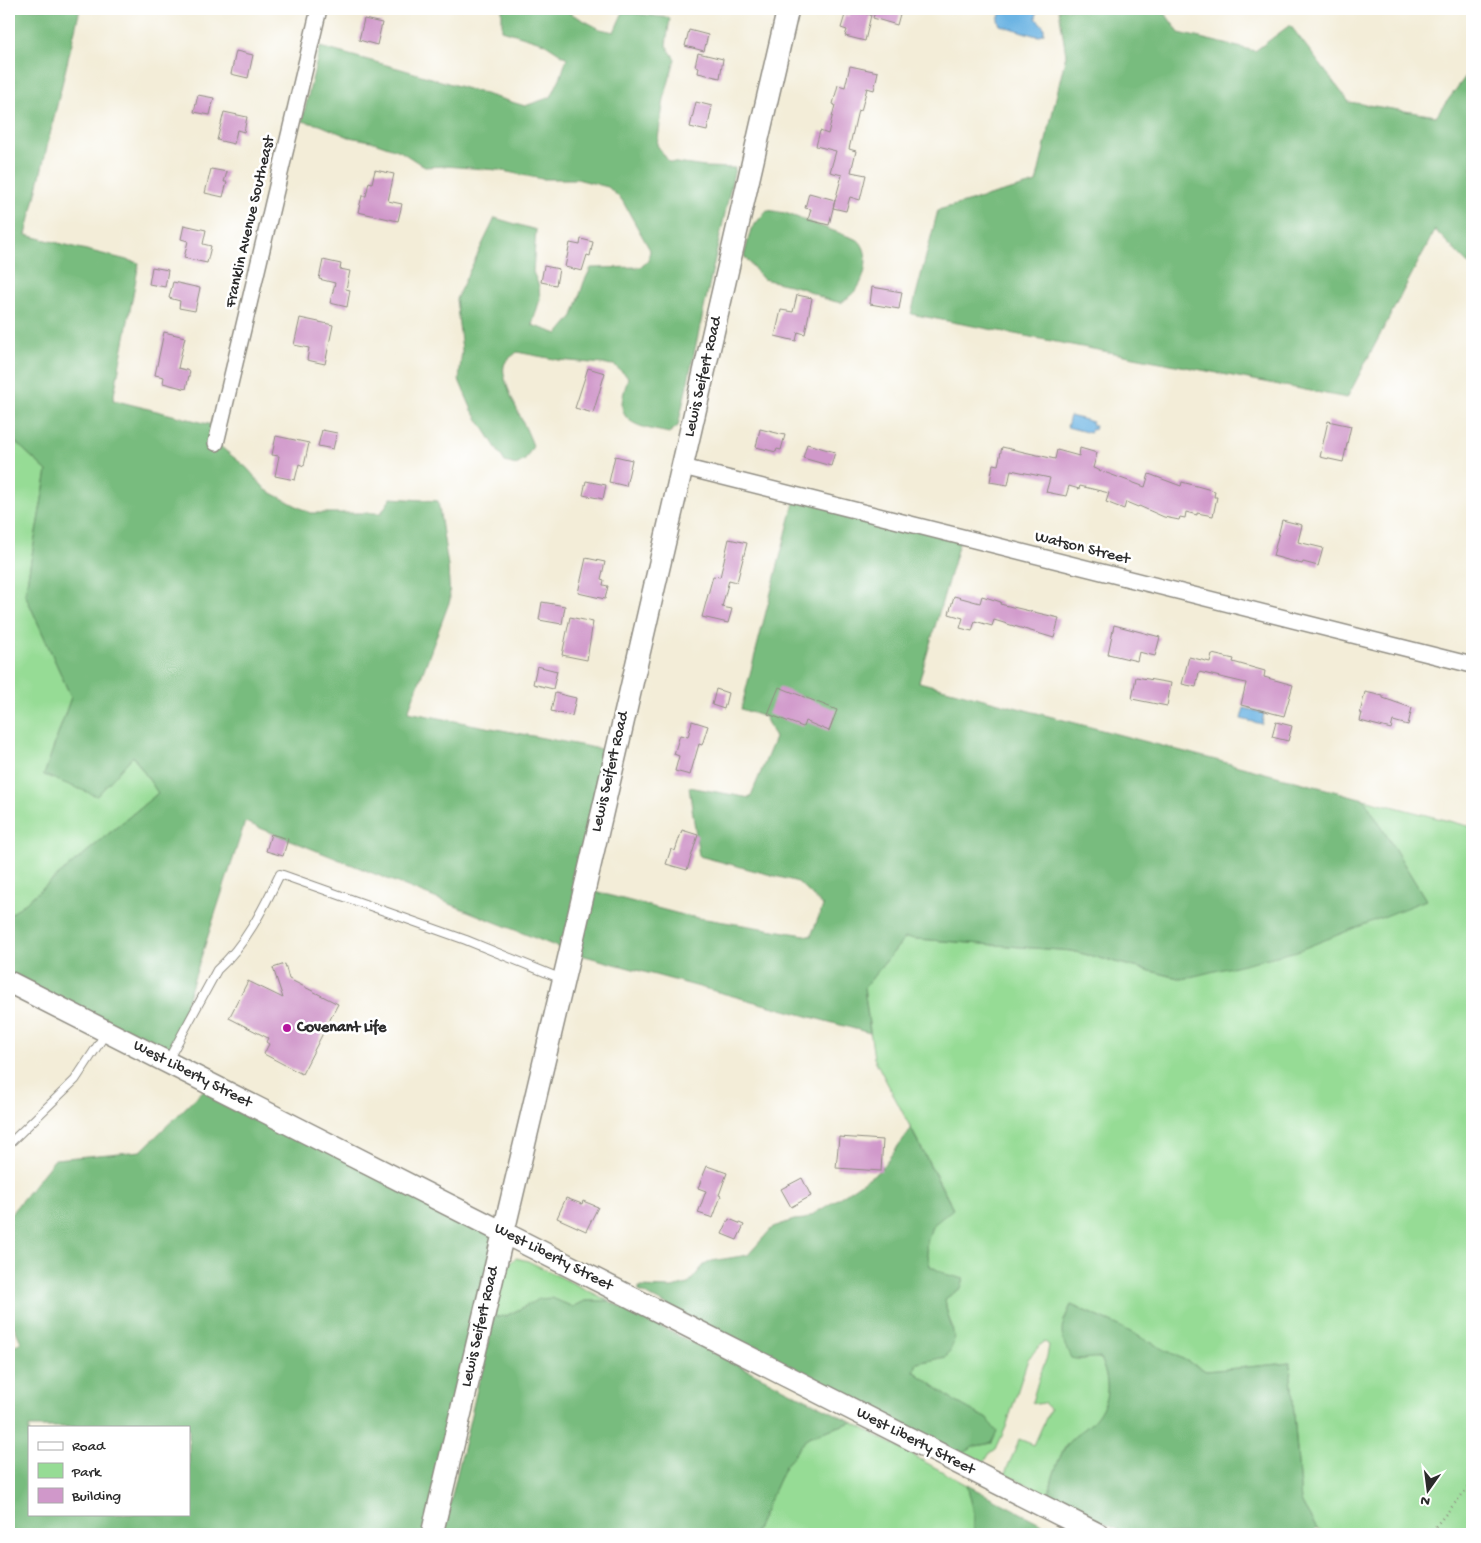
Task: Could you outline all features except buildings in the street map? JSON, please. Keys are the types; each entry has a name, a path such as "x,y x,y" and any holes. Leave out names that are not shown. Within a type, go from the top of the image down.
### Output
{"street":[{"name":"Franklin Avenue Southeast","path":"216,443 319,9"},
{"name":"Lewis Seifert Road","path":"432,1534 564,979 788,9"},
{"name":"Watson Street","path":"683,467 1472,665"},
{"name":"West Liberty Street","path":"9,982 1098,1534"}],"lane":[{"path":"167,1062 217,970 230,958 257,920 280,874 466,940 564,979"},
{"path":"9,1144 75,1080 107,1032"}],"path":[{"path":"1429,1534 1472,1482"}],"green space":[{"path":"9,9 80,9 26,235 139,263 113,400 220,427 216,443 247,468 266,490 310,513 381,513 391,498 438,501 448,566 450,600 408,712 616,752 585,889 687,916 811,936 823,906 798,882 699,856 689,787 750,798 775,738 765,717 741,709 796,495 961,536 919,682 1364,799 1426,900 1297,951 1182,979 1072,951 905,938 864,988 870,1033 570,952 245,822 167,1062 9,982 9,916 158,793 133,756 97,796 44,775 71,697 25,594 47,471 9,436"},
{"path":"502,9 566,11 600,29 614,32 623,12 670,18 666,45 675,59 664,99 657,145 669,162 705,167 735,168 678,426 669,433 640,426 627,418 623,412 622,405 628,377 614,365 559,360 517,352 506,362 504,373 510,393 533,446 525,460 516,465 505,462 472,410 459,380 462,350 456,299 495,218 536,230 533,272 539,286 540,299 532,325 558,334 573,316 584,282 591,268 641,267 648,261 650,250 622,200 608,187 577,179 542,179 498,170 445,166 425,167 400,151 371,141 349,137 320,125 302,121 320,47 525,106 551,97 567,58 544,43 502,30"},
{"path":"1058,9 1162,9 1179,33 1255,51 1290,25 1349,102 1436,116 1472,68 1472,268 1435,230 1347,398 911,314 938,210 1036,183 1066,55"},
{"path":"767,210 785,213 858,240 864,249 866,266 860,285 855,291 841,303 825,299 802,288 763,279 744,256 751,229"},
{"path":"9,436 47,471 25,594 71,697 44,775 133,756 158,793 9,916"},
{"path":"1364,799 1472,827 1472,1529 1468,1534 1325,1534 1317,1529 1301,1502 1290,1363 1206,1371 1115,1324 1071,1305 1064,1320 1079,1360 1089,1357 1100,1358 1106,1375 1107,1390 1104,1405 1095,1420 1071,1440 1065,1448 1056,1468 1049,1495 1005,1474 1019,1439 1034,1445 1050,1409 1044,1403 1037,1404 1032,1402 1047,1357 1049,1345 1045,1342 1028,1359 1006,1427 996,1449 990,1453 983,1464 961,1454 976,1446 992,1443 987,1419 951,1399 914,1371 917,1363 946,1357 953,1328 948,1316 945,1299 961,1288 945,1274 930,1266 926,1246 932,1225 953,1208 874,1058 864,988 905,938 1072,951 1182,979 1426,900"},
{"path":"210,1084 503,1233 432,1534 9,1534 9,1349 21,1342 9,1315 9,1216 55,1159 141,1151"},
{"path":"911,1129 953,1209 932,1226 926,1246 930,1266 945,1274 964,1279 961,1288 945,1299 954,1336 950,1351 946,1357 917,1363 914,1371 951,1399 987,1419 997,1432 992,1443 976,1446 961,1454 639,1291 639,1287 672,1288 688,1284 704,1265 712,1261 748,1255 773,1227 794,1220 805,1219 879,1171"},
{"path":"516,1258 528,1261 609,1301 585,1301 573,1307 552,1298 539,1299 506,1316 494,1317 505,1270 508,1264"},
{"path":"552,1298 573,1307 585,1301 609,1301 852,1422 808,1437 785,1466 754,1534 443,1534 494,1317 506,1316 539,1299"},
{"path":"1071,1305 1115,1324 1206,1371 1290,1363 1301,1502 1317,1529 1312,1534 1126,1534 1049,1495 1056,1468 1065,1448 1100,1413 1107,1390 1106,1375 1100,1358 1071,1358 1064,1343 1062,1332 1064,1320"},
{"path":"852,1422 967,1485 974,1512 974,1534 754,1534 785,1466 808,1437"},
{"path":"967,1485 1061,1534 974,1534 974,1512"}],"water":[{"path":"1002,9 1040,9 1037,11 1036,18 1044,27 1044,33 1039,36 1033,35 1000,25 998,20"},
{"path":"1070,416 1093,422 1094,430 1091,429 1090,433 1067,427"},
{"path":"1244,708 1264,713 1262,724 1241,719"}],"railway":[{"path":"1468,1534 1472,1529"}],"place":[{"name":"Covenant Life","path":"287,1028"}]}
